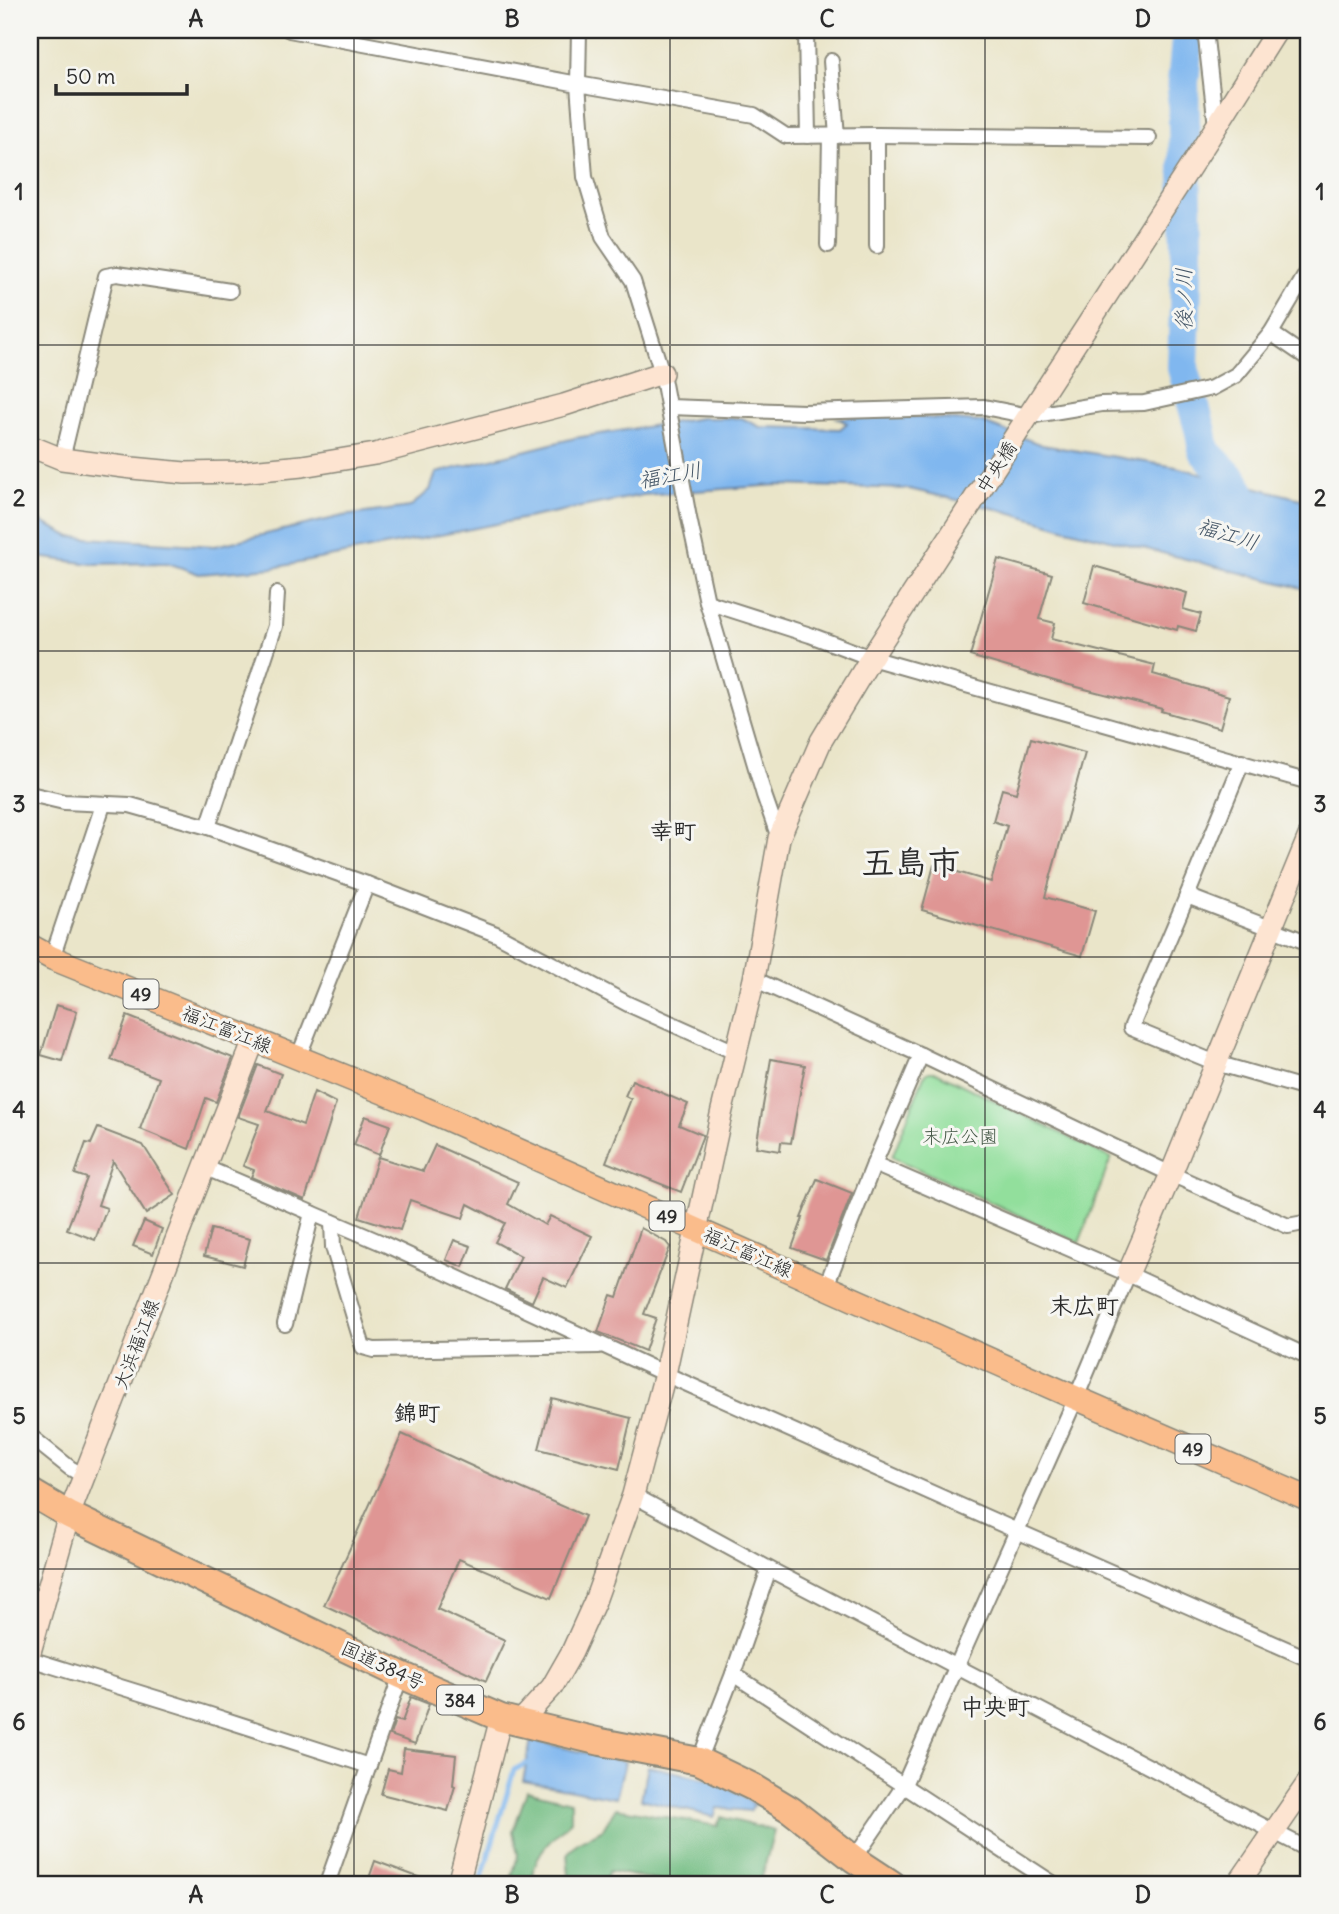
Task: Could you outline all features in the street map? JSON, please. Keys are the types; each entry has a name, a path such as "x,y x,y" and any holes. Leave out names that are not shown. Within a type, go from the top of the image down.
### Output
{"highway":[{"name":"国道384号","path":"30,1492 69,1515 401,1675 510,1721 699,1762 753,1787 791,1810 854,1859 892,1884"}],"main road":[{"name":"福江富江線","path":"30,946 52,958 425,1109 1309,1499"}],"street":[{"path":"289,30 754,116 786,136 1149,138"},
{"path":"579,30 578,84 585,177 603,237 633,281 662,373 707,602 779,838"},
{"path":"806,30 808,136"},
{"path":"1205,30 1217,126"},
{"name":"中央橋","path":"510,1721 552,1687 572,1652 595,1601 633,1495 665,1374 735,1052 754,979 779,838 821,741 871,658 1277,30"},
{"path":"828,245 834,136 831,61"},
{"path":"877,135 877,246"},
{"path":"669,407 804,412 984,407 1029,416 1101,404 1144,403 1212,388 1236,375 1271,333 1309,269"},
{"path":"62,459 106,276 117,274 230,291"},
{"path":"1271,333 1309,359"},
{"path":"30,446 62,459 185,473 239,472 302,466 375,454 564,405 662,373"},
{"path":"208,827 275,626 277,594"},
{"path":"707,602 871,658 1309,782"},
{"path":"1242,762 1131,1028 1216,1063 1307,1089 1309,1085"},
{"path":"30,794 64,802 130,805 208,827 367,884 496,934 628,1004 735,1052"},
{"path":"52,958 103,805"},
{"path":"854,1859 903,1787 957,1666 1076,1398 1171,1174 1309,836"},
{"path":"299,1058 367,884"},
{"path":"1187,897 1309,943"},
{"path":"754,979 1287,1226 1309,1222"},
{"name":"大浜福江線","path":"30,1652 69,1515 254,1040"},
{"path":"827,1286 920,1055"},
{"path":"874,1164 1128,1274 1309,1357"},
{"path":"204,1167 312,1213 1017,1531 1309,1658"},
{"path":"285,1324 312,1213"},
{"path":"332,1222 333,1247 363,1347 374,1350 604,1346"},
{"path":"30,1436 84,1476"},
{"path":"633,1495 769,1569 1309,1850"},
{"path":"699,1762 769,1569"},
{"path":"30,1659 369,1766"},
{"path":"733,1674 1054,1884"},
{"path":"327,1884 401,1675"},
{"path":"458,1884 510,1721"},
{"path":"1238,1884 1309,1781"}],"green space":[{"name":"末広公園","path":"929,1072 936,1072 1111,1158 1079,1243 892,1157 924,1076"},
{"path":"527,1791 571,1802 571,1821 539,1856 533,1874 534,1884 510,1884 518,1855 513,1831"},
{"path":"616,1808 717,1826 721,1817 774,1831 760,1884 673,1884 609,1871 604,1884 570,1884 567,1854 577,1843 603,1829"}],"water":[{"name":"福江川","path":"888,415 981,422 1042,445 1176,467 1309,501 1309,590 1005,511 909,489 777,485 643,495 273,568 199,574 168,563 92,564 30,556 30,516 71,537 215,546 343,516 410,507 430,490 436,473 575,438 701,418 742,418 760,427 840,429 847,423 837,418"},
{"path":"531,1740 625,1762 616,1798 523,1781"},
{"path":"648,1766 717,1781 754,1804 750,1811 717,1808 714,1817 641,1799"}],"building":[{"path":"998,559 1052,574 1039,619 1055,623 1051,639 1155,665 1153,674 1229,696 1220,728 1161,711 1162,709 970,656"},
{"path":"1094,566 1187,593 1183,609 1201,614 1196,631 1178,626 1177,630 1084,603"},
{"path":"1031,738 1085,753 1045,897 1095,911 1082,956 922,910 934,865 991,882 1007,826 993,821 1002,789 1016,793"},
{"path":"56,1005 77,1011 62,1061 41,1055"},
{"path":"127,1016 233,1058 216,1102 206,1098 189,1149 140,1129 159,1078 111,1060"},
{"path":"771,1059 805,1065 791,1143 781,1142 780,1151 756,1147"},
{"path":"258,1065 281,1074 267,1111 303,1125 314,1092 336,1103 305,1200 251,1177 254,1170 243,1166 259,1124 238,1117"},
{"path":"632,1080 688,1104 679,1125 703,1135 681,1192 606,1162 631,1099 625,1096"},
{"path":"365,1116 390,1125 379,1155 354,1145"},
{"path":"98,1128 143,1145 175,1195 146,1214 113,1161 98,1205 107,1208 95,1240 67,1229 87,1178 75,1174 86,1143 91,1144"},
{"path":"435,1145 518,1182 508,1204 545,1225 550,1216 592,1236 567,1288 543,1277 532,1302 505,1289 521,1256 495,1242 505,1223 468,1204 463,1218 410,1200 400,1230 359,1217 378,1157 423,1171"},
{"path":"817,1179 852,1193 826,1260 792,1248"},
{"path":"144,1221 162,1229 153,1254 133,1246"},
{"path":"641,1228 670,1247 644,1314 656,1318 645,1351 598,1332 611,1295 617,1297"},
{"path":"211,1229 250,1239 243,1266 204,1256"},
{"path":"454,1240 471,1246 463,1267 446,1260"},
{"path":"552,1398 631,1418 619,1469 539,1449"},
{"path":"402,1434 585,1516 551,1598 459,1559 437,1609 505,1640 486,1681 324,1605"},
{"path":"411,1697 429,1704 415,1744 390,1735 395,1720 402,1722"},
{"path":"404,1749 456,1755 455,1786 448,1811 381,1794 388,1769 401,1772"},
{"path":"375,1861 434,1883 434,1884 367,1884"}],"waterway":[{"name":"後ノ川","path":"1188,30 1183,83 1187,247 1183,368 1204,451 1234,482 1253,519"},
{"path":"480,1884 514,1770 527,1763"}],"district":[{"name":"幸町","path":"673,830"},
{"name":"五島市","path":"911,862"},
{"name":"末広町","path":"1084,1305"},
{"name":"錦町","path":"417,1412"},
{"name":"中央町","path":"995,1706"}]}
